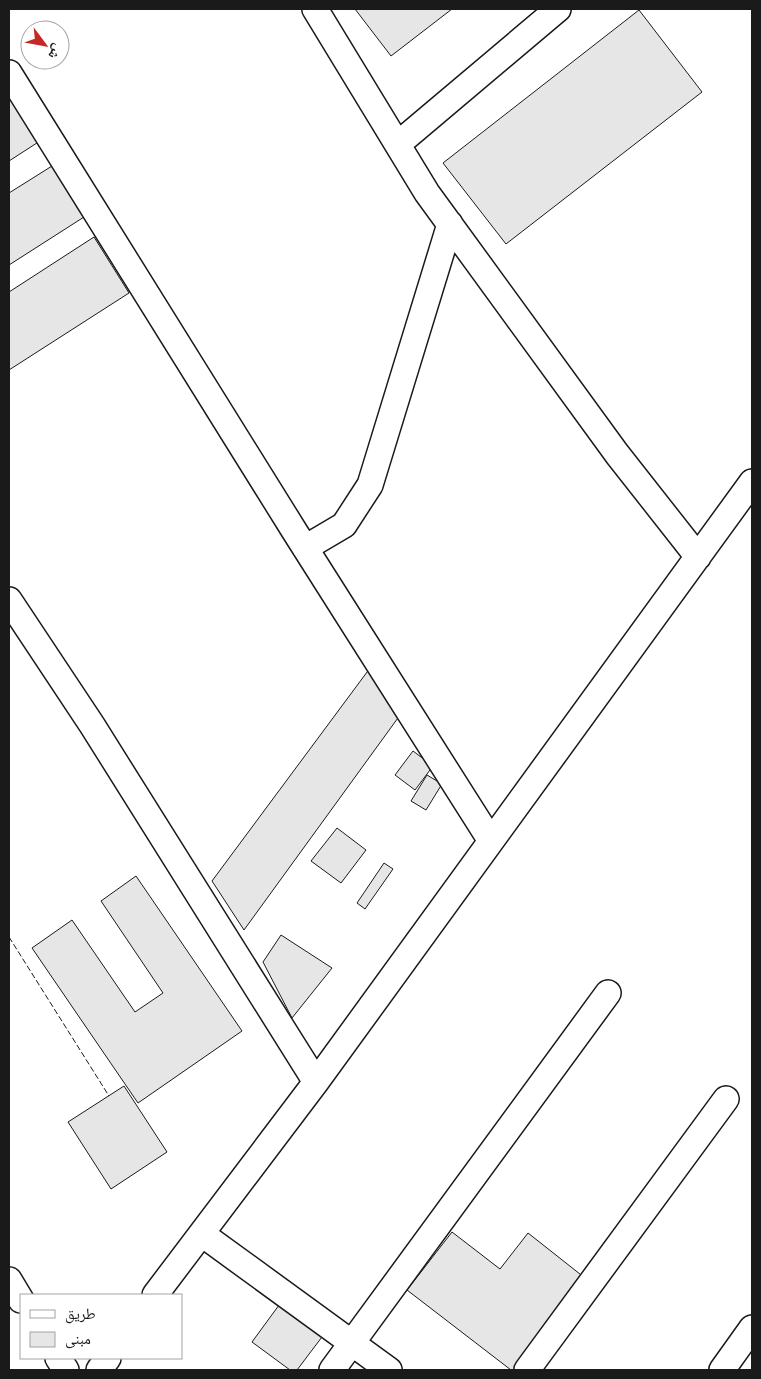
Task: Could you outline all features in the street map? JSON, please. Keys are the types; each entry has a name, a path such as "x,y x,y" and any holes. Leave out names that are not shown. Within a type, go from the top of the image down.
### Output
{"street":[{"path":"315,9 427,193 617,454 698,556"},
{"path":"398,144 558,9"},
{"path":"9,73 305,548 491,841"},
{"path":"305,548 344,525 370,485 450,224"},
{"path":"157,1294 316,1082 752,482"},
{"path":"9,600 97,733 316,1082"},
{"path":"332,1370 608,993"},
{"path":"527,1370 726,1099"},
{"path":"202,1234 389,1370"},
{"path":"9,1280 20,1298"},
{"path":"722,1370 752,1328"},
{"path":"59,1359 66,1370"},
{"path":"99,1370 107,1359"}],"building":[{"path":"355,9 452,9 391,56"},
{"path":"639,10 702,92 506,244 443,163"},
{"path":"9,92 40,141 9,161"},
{"path":"52,166 84,217 9,265 9,193"},
{"path":"94,237 129,293 9,370 9,292"},
{"path":"373,664 403,711 244,930 212,881"},
{"path":"413,751 433,766 415,790 395,775"},
{"path":"427,775 442,784 426,810 411,801"},
{"path":"337,828 366,850 341,883 311,861"},
{"path":"384,863 393,869 365,909 357,903"},
{"path":"136,876 242,1031 138,1103 32,948 72,920 135,1012 163,993 101,901"},
{"path":"281,935 332,968 292,1018 263,962"},
{"path":"124,1086 167,1152 111,1189 68,1122"},
{"path":"452,1232 500,1269 528,1233 585,1278 514,1370 511,1370 407,1290"},
{"path":"282,1301 325,1333 297,1370 290,1370 252,1342"}],"fence":[{"path":"9,937 109,1096"}]}
